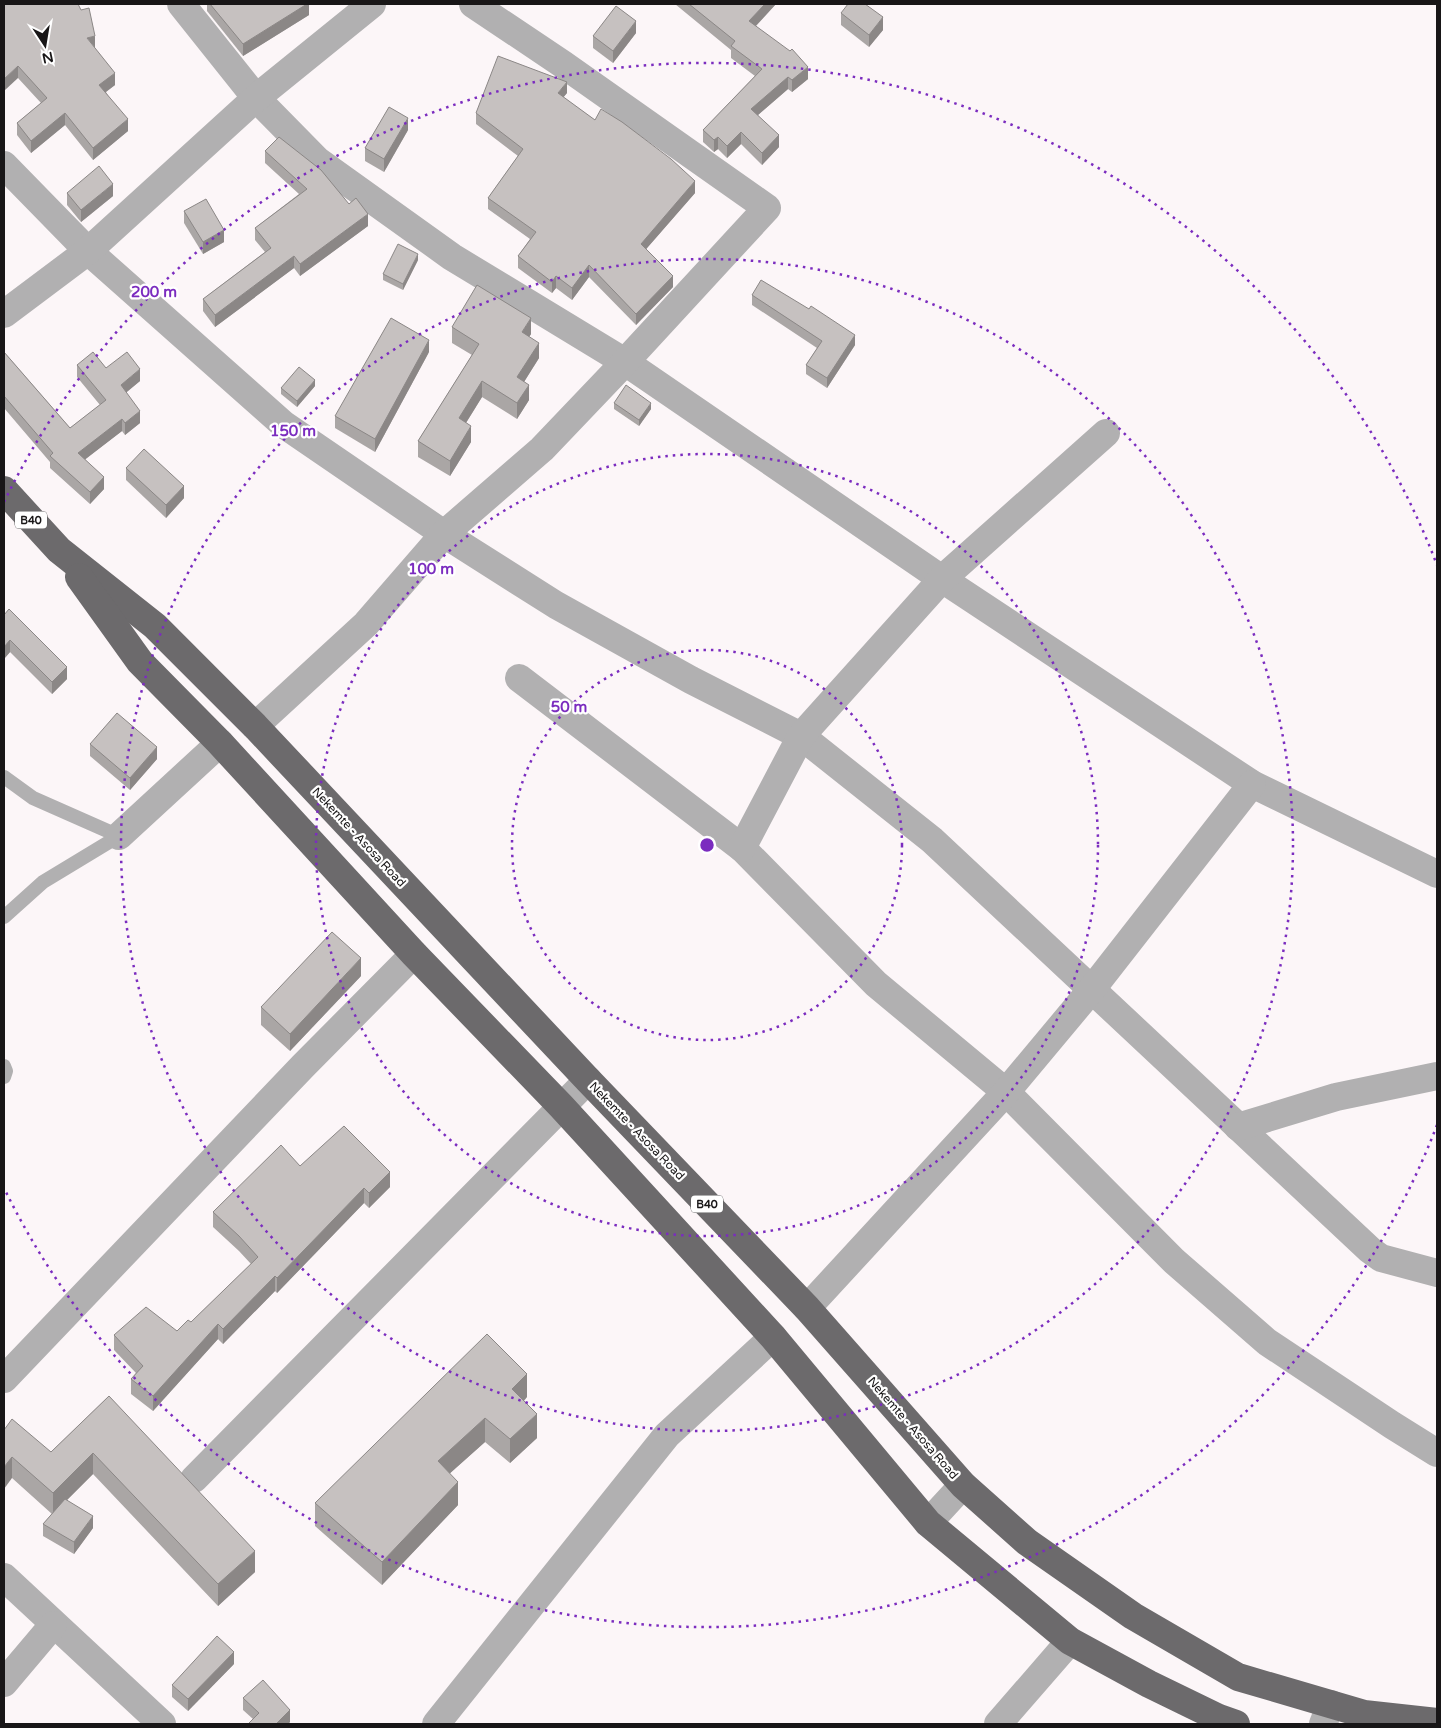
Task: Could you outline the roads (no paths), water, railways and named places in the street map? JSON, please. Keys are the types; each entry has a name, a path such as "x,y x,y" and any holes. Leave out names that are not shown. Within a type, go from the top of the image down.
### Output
{"highway":[{"name":"Nekemte - Asosa Road","path":"4,490 59,550 155,626 255,726 588,1080 807,1308 963,1485 1027,1542 1132,1616 1238,1677 1327,1714 1364,1714 1437,1722"},
{"name":"B40","path":"59,550 140,662 220,743 414,954 561,1106 773,1336 928,1523 1070,1641 1150,1684 1219,1718 1236,1724"}],"street":[{"path":"182,4 256,98 318,161 444,252 625,362 942,579 1252,784 1437,874"},
{"path":"4,314 88,251 256,98 372,4"},
{"path":"255,726 366,624 444,534 542,449 767,208 564,65 473,4"},
{"path":"4,165 88,251 283,424 444,534 556,606 691,680 801,736 932,840 1370,1250 1381,1258 1437,1273"},
{"path":"742,848 801,736 942,579 1106,433"},
{"path":"519,678 742,848 876,984 1006,1092 1174,1261 1267,1342 1437,1453"},
{"path":"119,836 220,743"},
{"path":"807,1308 1006,1092 1092,989 1252,784"},
{"path":"4,1379 303,1066 414,954"},
{"path":"1238,1127 1336,1098 1437,1076"},
{"path":"194,1478 588,1080"},
{"path":"436,1724 667,1435 773,1336"},
{"path":"928,1523 963,1485"},
{"path":"4,1577 53,1625 162,1724"},
{"path":"4,1683 53,1625"},
{"path":"998,1724 1070,1641"}],"lane":[{"path":"4,778 33,798 119,836"},
{"path":"4,917 43,882 119,836"},
{"path":"4,1066 6,1071 4,1077"}]}
